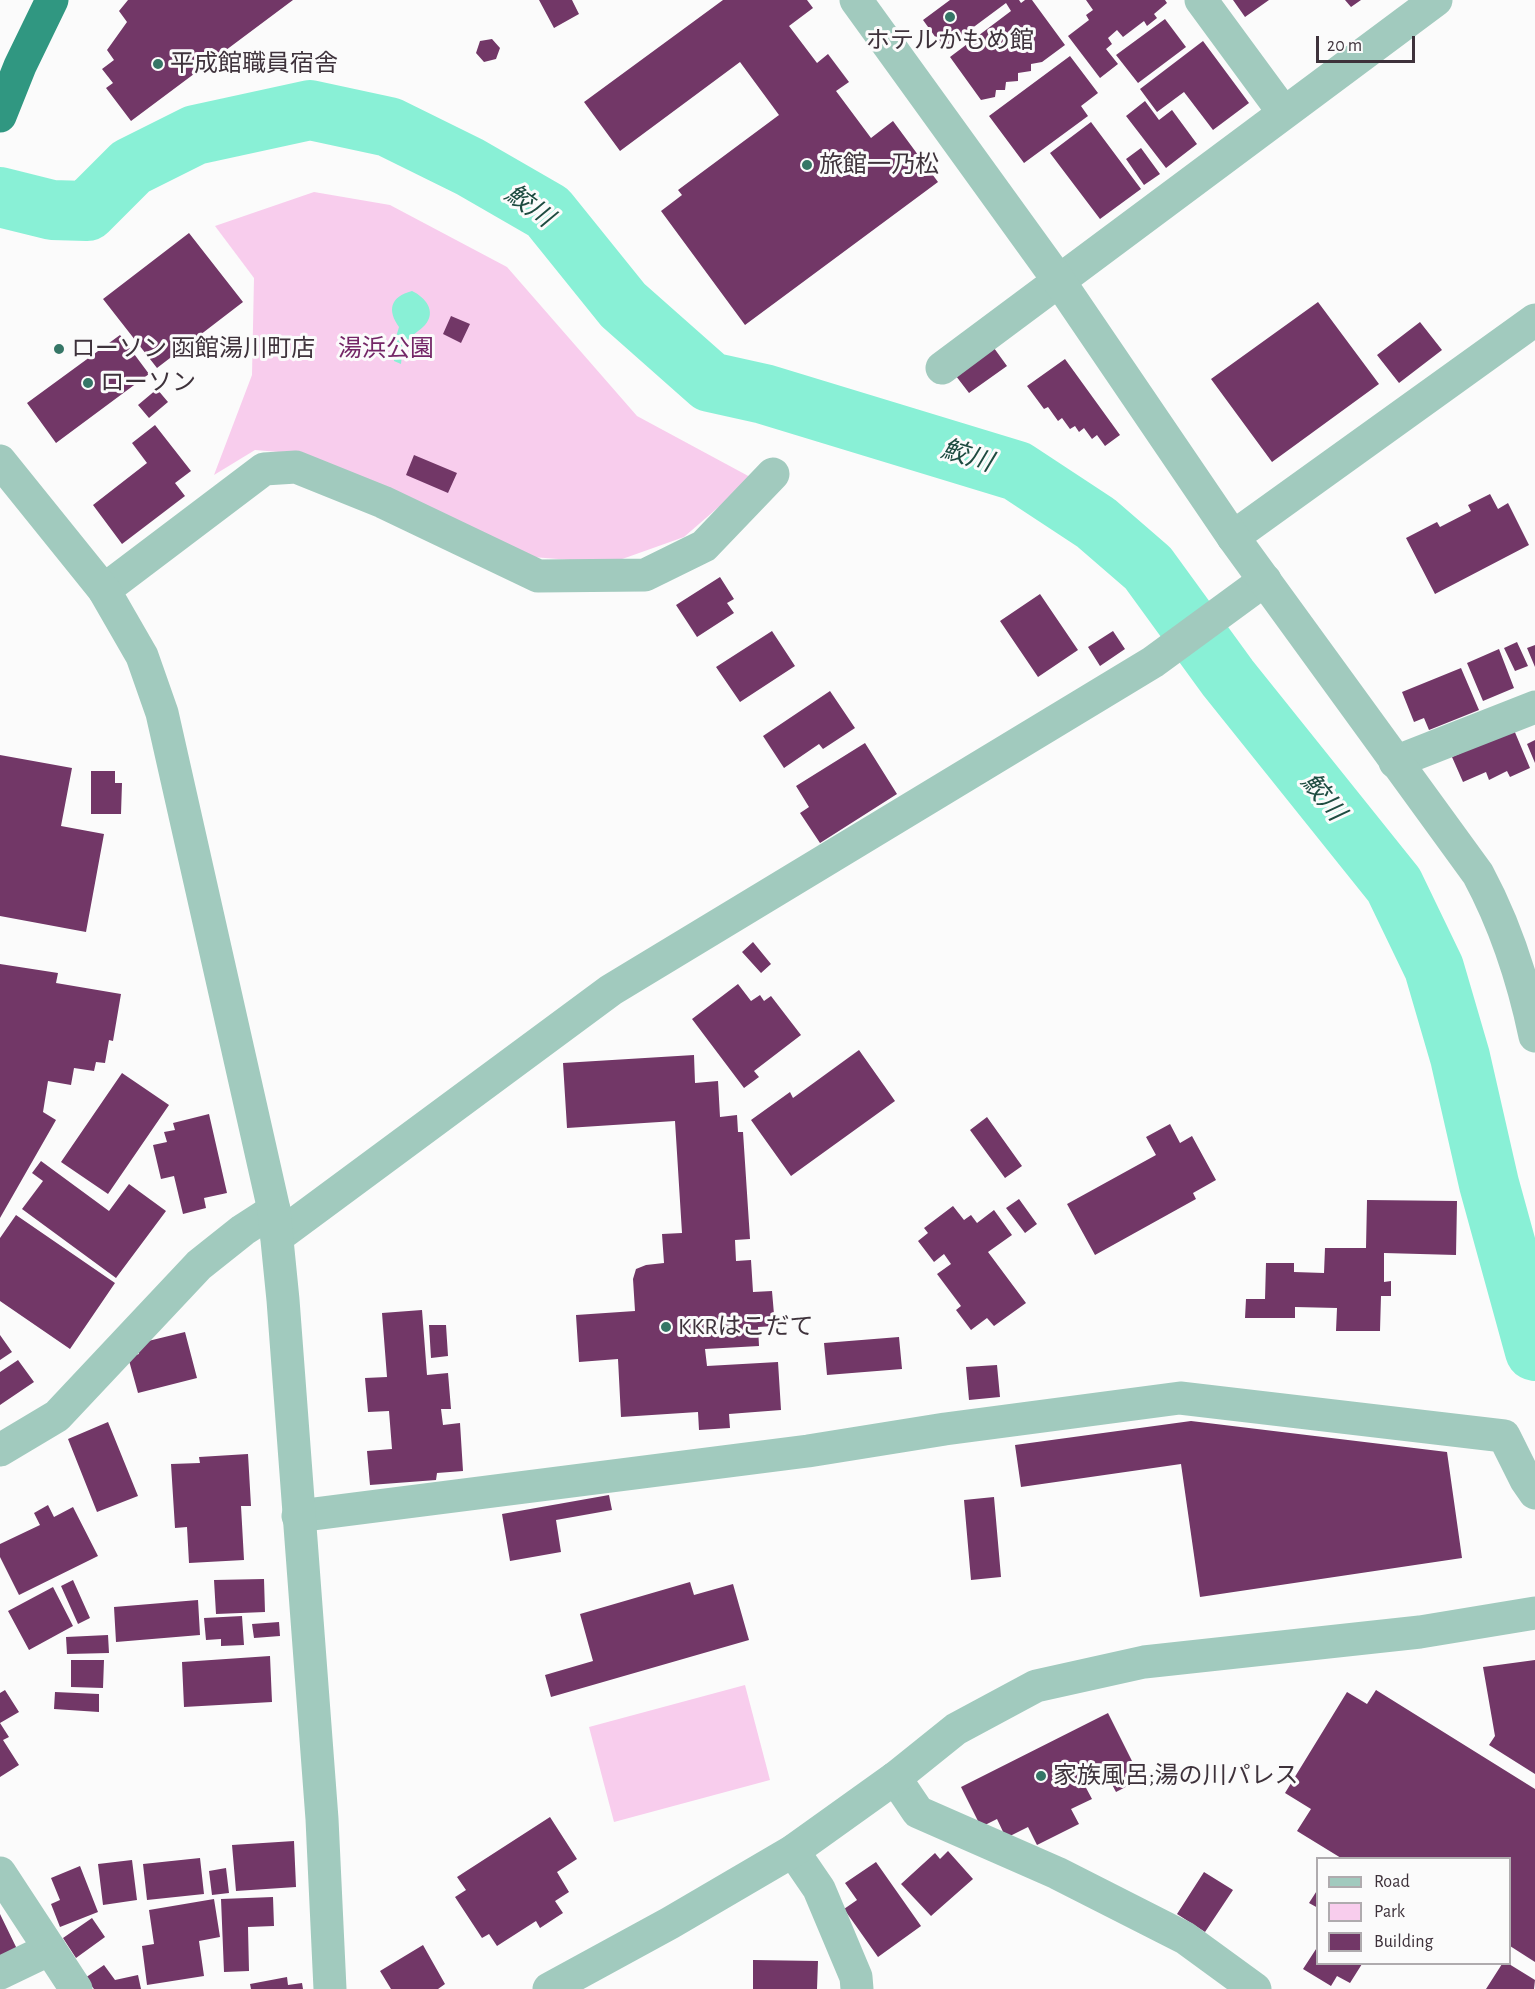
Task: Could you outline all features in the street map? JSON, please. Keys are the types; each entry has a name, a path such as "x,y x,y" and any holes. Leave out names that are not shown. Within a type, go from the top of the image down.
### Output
{"highway":[{"path":"0,116 20,66 52,0"}],"street":[{"path":"856,0 1059,281 1233,537 1478,874 1497,909 1517,963 1535,1036"},
{"path":"1201,0 1284,113"},
{"path":"942,368 1436,0"},
{"path":"1233,537 1535,320"},
{"path":"0,461 104,590 142,656 162,713 276,1224 322,1819 330,1989"},
{"path":"104,590 264,470 296,467 383,502 538,576 645,575 704,546 773,474"},
{"path":"0,1450 57,1416 200,1266 243,1230 276,1224 611,990 1162,656 1265,580"},
{"path":"1395,762 1535,707"},
{"path":"298,1516 786,1454 945,1429 1180,1398 1504,1436 1535,1493"},
{"path":"549,1989 670,1923 793,1851 895,1778 956,1729 1036,1686 1144,1662 1420,1632 1535,1614"},
{"path":"895,1778 918,1812 1057,1873 1185,1938 1255,1989"},
{"path":"793,1851 819,1889 856,1977 857,1989"},
{"path":"0,1874 76,1989"},
{"path":"0,1973 50,1950"}],"green space":[{"name":"湯浜公園","path":"314,192 390,205 507,267 637,416 752,478 684,537 611,563 532,557 303,454 255,450 214,475 252,375 254,278 215,226"},
{"path":"745,1685 770,1780 614,1822 589,1727"}],"shaded area":[{"path":"412,291 428,305 430,315 425,325 407,341 401,364 394,361 393,347 399,327 392,310 399,297"}],"building":[{"name":"平成館職員宿舎","path":"128,0 293,0 131,121 106,88 113,83 102,69 114,60 107,50 127,22 119,11"},
{"path":"539,0 572,0 579,14 554,28"},
{"path":"723,0 807,0 813,8 789,26 817,63 828,54 849,82 836,91 871,138 893,121 938,182 745,325 661,211 682,195 678,190 779,115 740,62 620,151 584,102"},
{"path":"950,0 1019,0 1021,3 1025,0 1032,0 1065,45 1042,62 1031,64 1031,71 1018,73 1018,81 1006,82 1005,90 996,90 995,97 981,100 950,57 1011,11 1006,3 944,49 923,20"},
{"path":"1086,0 1165,0 1167,3 1154,14 1157,18 1147,26 1144,21 1123,37 1117,30 1108,38 1112,44 1106,49 1118,64 1100,78 1068,36 1089,20 1086,15 1093,10"},
{"path":"1233,0 1269,0 1245,17"},
{"path":"1345,0 1361,0 1351,7"},
{"path":"1165,19 1186,47 1138,83 1116,55"},
{"path":"492,39 500,48 496,59 484,62 476,53 480,41"},
{"path":"1203,41 1249,103 1213,130 1184,92 1157,112 1140,89"},
{"path":"1070,56 1098,93 1081,106 1088,116 1024,163 989,116"},
{"path":"1145,101 1159,120 1172,110 1197,144 1166,168 1126,116"},
{"path":"1091,122 1141,189 1100,219 1050,153"},
{"path":"1141,148 1160,174 1144,185 1126,159"},
{"path":"189,233 243,302 157,368 103,299"},
{"path":"1318,302 1379,384 1272,462 1211,379"},
{"path":"451,316 470,324 461,343 443,334"},
{"path":"1420,322 1442,350 1399,383 1377,355"},
{"path":"120,335 149,374 56,443 27,403"},
{"path":"994,348 1007,366 969,393 956,376"},
{"path":"1065,359 1120,435 1105,446 1097,435 1092,439 1084,428 1079,432 1075,426 1070,429 1062,418 1058,421 1048,407 1044,409 1027,386"},
{"path":"157,389 168,402 149,418 138,405"},
{"path":"155,425 191,471 175,483 185,496 122,544 93,505 147,463 132,443"},
{"path":"414,455 457,473 448,493 406,475"},
{"path":"1490,494 1498,509 1508,503 1529,545 1435,594 1406,538 1437,522 1440,527 1471,511 1468,505"},
{"path":"720,577 734,599 727,603 734,613 697,637 676,605"},
{"path":"1040,594 1078,650 1038,677 1000,621"},
{"path":"772,631 795,666 740,702 716,667"},
{"path":"1113,631 1125,649 1100,666 1088,647"},
{"path":"1517,642 1528,666 1515,671 1504,648"},
{"path":"1535,645 1535,667 1527,648"},
{"path":"1499,649 1514,688 1483,701 1467,663"},
{"path":"1461,668 1479,710 1429,730 1424,718 1414,722 1402,692"},
{"path":"830,691 855,728 823,749 819,744 784,768 763,736"},
{"path":"1514,730 1530,768 1510,777 1507,771 1489,780 1486,772 1463,782 1452,757"},
{"path":"1535,740 1535,763 1527,744"},
{"path":"865,743 897,794 820,843 800,813 809,807 796,786"},
{"path":"0,755 72,768 61,826 104,834 86,932 0,916"},
{"path":"91,771 115,771 115,783 122,783 121,814 91,814"},
{"path":"753,942 771,964 761,973 742,952"},
{"path":"0,964 58,973 56,983 121,994 113,1041 109,1040 105,1063 96,1062 94,1071 74,1068 71,1085 48,1081 43,1112 56,1120 0,1218"},
{"path":"738,984 751,1001 760,995 764,1001 771,996 801,1035 754,1071 759,1077 744,1088 692,1019"},
{"path":"859,1050 895,1101 791,1176 751,1120 790,1092 793,1098"},
{"name":"KKRはこだて","path":"694,1055 695,1083 718,1081 720,1117 737,1115 738,1132 743,1132 750,1239 735,1240 736,1261 751,1260 753,1292 772,1291 775,1326 758,1327 759,1346 705,1349 707,1366 778,1362 781,1410 729,1414 730,1428 699,1430 698,1412 621,1417 618,1359 579,1362 576,1315 635,1311 633,1279 636,1269 646,1265 664,1263 662,1234 682,1233 675,1121 567,1128 563,1063"},
{"path":"122,1073 169,1105 108,1194 61,1162"},
{"path":"209,1114 227,1193 204,1198 206,1208 183,1214 174,1176 161,1179 153,1145 167,1142 164,1132 175,1130 173,1123"},
{"path":"987,1117 1022,1166 1005,1178 970,1130"},
{"path":"1170,1124 1180,1143 1192,1136 1216,1180 1193,1193 1196,1199 1095,1255 1067,1204 1156,1155 1146,1137"},
{"path":"41,1161 109,1211 129,1184 166,1211 116,1278 22,1209 43,1181 32,1173"},
{"path":"1019,1199 1037,1224 1025,1233 1006,1208"},
{"path":"1367,1200 1457,1201 1456,1255 1384,1253 1384,1282 1391,1281 1391,1296 1381,1296 1380,1331 1336,1331 1337,1308 1295,1307 1295,1318 1245,1318 1246,1299 1265,1299 1266,1263 1294,1263 1294,1272 1324,1273 1325,1248 1366,1248"},
{"path":"953,1206 964,1220 971,1215 977,1223 994,1210 1012,1235 988,1252 1026,1303 994,1326 987,1318 971,1330 956,1310 961,1306 937,1274 951,1264 944,1254 934,1262 918,1241 928,1233 924,1228"},
{"path":"16,1215 115,1283 70,1349 0,1301 0,1238"},
{"path":"422,1310 427,1375 448,1373 451,1409 441,1409 443,1425 460,1423 463,1471 437,1473 436,1480 370,1485 367,1451 392,1449 389,1411 368,1412 365,1378 387,1377 382,1313"},
{"path":"429,1325 446,1325 448,1356 431,1358"},
{"path":"185,1332 197,1378 138,1393 128,1357 139,1354 136,1344"},
{"path":"0,1335 12,1352 0,1360"},
{"path":"899,1337 902,1369 827,1375 824,1343"},
{"path":"18,1360 34,1382 0,1405 0,1372"},
{"path":"997,1365 1000,1397 969,1400 966,1367"},
{"path":"1191,1421 1447,1452 1462,1558 1200,1597 1181,1464 1021,1487 1015,1445"},
{"path":"108,1422 138,1496 97,1512 68,1439"},
{"path":"248,1454 251,1506 241,1506 244,1560 189,1563 187,1527 175,1528 171,1464 200,1463 199,1457"},
{"path":"609,1495 612,1510 556,1520 561,1552 510,1561 502,1514"},
{"path":"994,1497 1001,1577 971,1580 964,1500"},
{"path":"48,1505 54,1517 73,1507 98,1556 19,1595 0,1557 0,1544 40,1525 34,1513"},
{"path":"264,1579 265,1612 216,1614 214,1580"},
{"path":"73,1580 90,1618 78,1624 61,1586"},
{"path":"690,1582 694,1595 733,1584 749,1640 551,1697 545,1675 593,1661 580,1614"},
{"path":"53,1587 73,1626 29,1650 8,1611"},
{"path":"198,1600 200,1635 116,1642 114,1607"},
{"path":"242,1616 244,1645 221,1646 221,1639 206,1640 204,1618"},
{"path":"279,1622 280,1636 254,1638 252,1624"},
{"path":"108,1635 109,1653 67,1654 66,1637"},
{"path":"270,1656 272,1702 184,1707 182,1662"},
{"path":"71,1660 104,1660 103,1688 71,1687"},
{"path":"1535,1660 1535,1774 1489,1745 1495,1736 1483,1667"},
{"path":"5,1690 19,1712 0,1723 0,1693"},
{"path":"1376,1690 1535,1789 1535,1962 1511,1947 1511,1857 1339,1857 1297,1831 1311,1809 1285,1793 1347,1692 1367,1704"},
{"path":"55,1692 99,1694 99,1712 54,1709"},
{"name":"家族風呂;湯の川パレス","path":"1108,1713 1141,1779 1116,1792 1106,1773 1084,1784 1092,1799 1071,1809 1079,1824 1037,1845 1028,1827 1006,1838 997,1819 981,1827 961,1787"},
{"path":"0,1723 9,1737 3,1740 19,1765 0,1777"},
{"path":"550,1817 577,1859 557,1872 569,1892 555,1901 563,1913 540,1928 536,1921 497,1946 489,1934 482,1938 455,1897 466,1890 457,1877"},
{"path":"294,1841 296,1887 236,1891 232,1845"},
{"path":"948,1851 973,1879 931,1916 901,1884 935,1853 940,1859"},
{"path":"200,1858 204,1894 147,1900 143,1864"},
{"path":"132,1860 137,1900 103,1905 98,1864"},
{"path":"876,1862 921,1926 878,1957 844,1909 857,1900 845,1883"},
{"path":"80,1866 98,1912 60,1927 51,1904 60,1900 51,1878"},
{"path":"226,1868 229,1893 212,1895 209,1871"},
{"path":"1204,1872 1233,1890 1205,1932 1177,1914"},
{"path":"1316,1892 1316,1907 1309,1903"},
{"path":"273,1897 274,1926 248,1927 249,1971 224,1972 221,1899"},
{"path":"214,1899 220,1937 199,1941 204,1976 147,1985 142,1946 154,1944 149,1910"},
{"path":"0,1914 17,1949 0,1957"},
{"path":"92,1918 105,1937 76,1958 63,1938"},
{"path":"423,1945 445,1984 438,1989 391,1989 380,1971"},
{"path":"1316,1949 1316,1965 1361,1965 1350,1983 1337,1976 1331,1986 1303,1969"},
{"path":"753,1960 818,1961 817,1989 753,1989"},
{"path":"104,1965 115,1980 138,1975 141,1989 94,1989 85,1978"},
{"path":"1501,1965 1511,1965 1535,1980 1534,1989 1486,1989"},
{"path":"287,1977 288,1985 302,1983 303,1989 251,1989 250,1984"}],"waterway":[{"name":"鮫川","path":"0,197 52,210 87,211 131,167 195,135 310,110 389,127 470,167 548,212 623,305 710,382 764,394 1017,471 1096,523 1148,568 1228,678 1394,885 1434,968 1460,1057 1489,1184 1535,1351"}],"place":[{"name":"ホテルかもめ館","path":"950,17"},
{"name":"平成館職員宿舎","path":"158,64"},
{"name":"旅館一乃松","path":"807,165"},
{"name":"ローソン 函館湯川町店","path":"59,349"},
{"name":"ローソン","path":"88,383"},
{"name":"KKRはこだて","path":"666,1327"},
{"name":"家族風呂;湯の川パレス","path":"1041,1776"}]}
